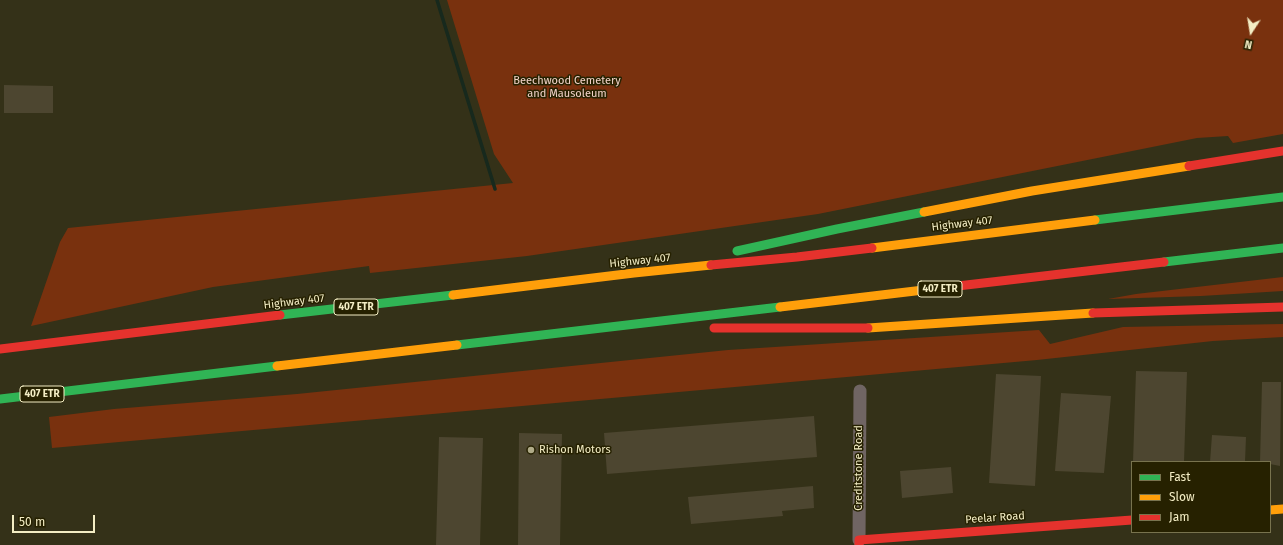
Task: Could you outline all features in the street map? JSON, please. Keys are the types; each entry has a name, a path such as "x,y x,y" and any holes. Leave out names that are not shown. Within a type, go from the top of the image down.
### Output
{"main road":[{"path":"732,252 1032,191 1283,151"},
{"path":"1224,161 1283,156"},
{"name":"Highway 407","path":"0,349 634,273 797,257 1283,197"},
{"name":"407 ETR","path":"0,399 1283,248"},
{"path":"634,273 717,255"},
{"path":"707,328 861,328 1074,314 1283,307"},
{"path":"596,330 675,329"},
{"path":"1271,510 1283,510"},
{"name":"Peelar Road","path":"859,543 1131,520"}],"street":[{"name":"Creditstone Road","path":"859,543 860,391"}],"green space":[{"name":"Beechwood Cemetery and Mausoleum","path":"447,0 1283,0 1283,134 1233,143 1228,136 1197,138 818,214 527,256 370,273 369,266 213,287 31,326 60,242 68,228 513,183 494,154"},
{"path":"1283,277 1283,291 1201,296 1108,299 1136,294"},
{"path":"1283,324 1283,337 1213,341 1037,360 52,448 49,417 114,409 297,394 728,350 1039,330 1050,344 1123,327"}],"building":[{"path":"4,85 53,86 53,113 4,113"},
{"path":"1136,371 1187,372 1184,461 1133,461"},
{"path":"996,374 1041,376 1035,486 989,483"},
{"path":"1262,382 1281,382 1280,466 1271,464 1271,461 1260,461"},
{"path":"1061,393 1111,396 1104,473 1055,471"},
{"path":"814,416 817,457 607,474 604,433"},
{"path":"519,433 562,434 560,545 518,545"},
{"path":"1212,435 1246,437 1245,461 1210,461"},
{"path":"439,437 483,438 480,545 436,545"},
{"path":"951,467 953,493 902,498 900,471"},
{"path":"813,486 814,508 782,511 783,516 691,524 688,497"}],"waterway":[{"path":"437,0 495,189"}],"traffic: fast":[{"path":"1095,220 1283,197"},
{"path":"737,251 924,212"},
{"path":"1164,262 1283,248"},
{"path":"280,315 453,295"},
{"path":"457,345 780,307"},
{"path":"0,399 277,366"}],"traffic: slow":[{"path":"924,212 1032,191 1189,166"},
{"path":"872,248 1095,220"},
{"path":"453,295 711,265"},
{"path":"780,307 949,287"},
{"path":"868,328 1093,313"},
{"path":"277,366 457,345"},
{"path":"1271,510 1283,509"}],"traffic: jam":[{"path":"1189,166 1283,151"},
{"path":"711,265 872,248"},
{"path":"949,287 1164,262"},
{"path":"1093,313 1283,307"},
{"path":"0,349 280,315"},
{"path":"714,328 868,328"},
{"path":"859,545 859,540 1131,520"}],"place":[{"name":"Rishon Motors","path":"531,450"}]}
